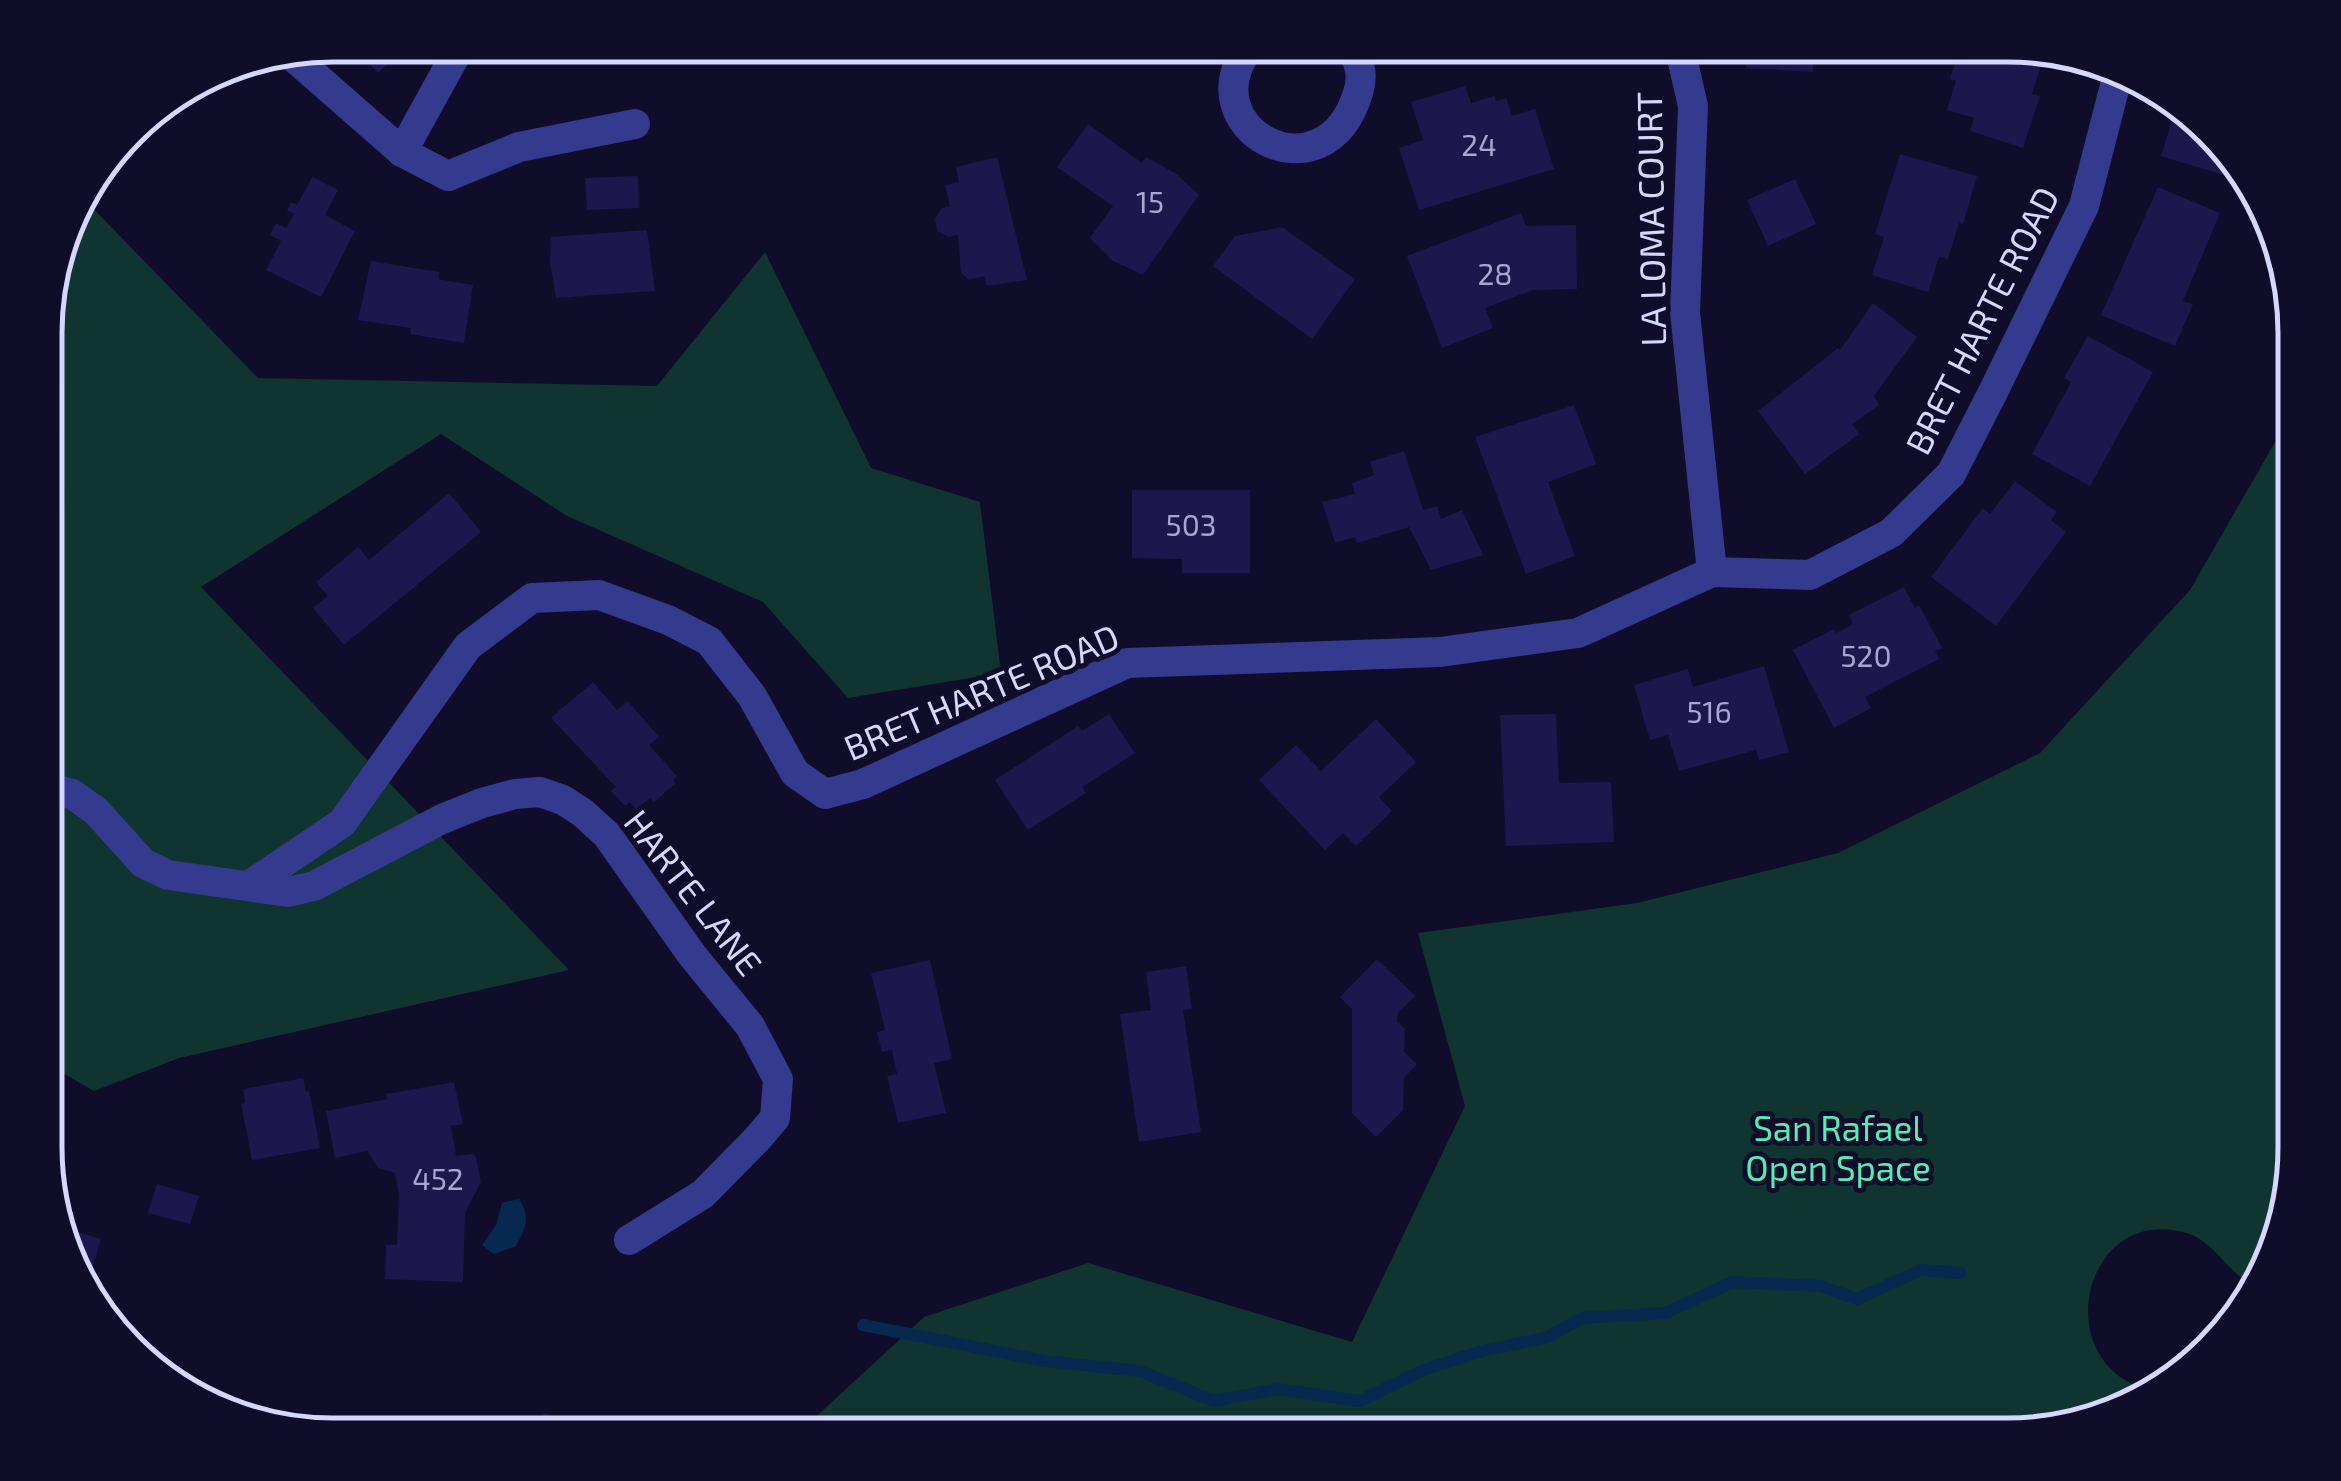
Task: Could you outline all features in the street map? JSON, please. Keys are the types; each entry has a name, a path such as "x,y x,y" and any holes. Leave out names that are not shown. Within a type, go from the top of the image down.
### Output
{"street":[{"path":"402,152 451,63"},
{"path":"1241,63 1232,99 1240,118 1260,138 1290,150 1314,148 1333,134 1349,114 1359,92 1360,63"},
{"name":"LA LOMA COURT","path":"1684,63 1692,106 1685,312 1712,572"},
{"path":"302,65 402,152 448,176 519,147 635,124"},
{"name":"BRET HARTE ROAD","path":"250,885 342,823 468,646 532,598 600,595 668,620 709,641 752,696 795,773 825,794 863,784 1127,662 1440,652 1578,634 1712,572 1810,575 1891,533 1951,474 2084,206 2115,85"},
{"path":"63,791 96,810 144,863 168,875 198,882 250,885"},
{"name":"HARTE LANE","path":"250,885 288,892 314,886 442,819 514,794 540,792 563,800 607,835 692,955 750,1026 778,1079 774,1118 758,1138 704,1194 628,1240"}],"green space":[{"path":"94,209 258,378 657,386 765,252 871,468 980,502 1001,673 848,698 763,602 567,516 441,434 201,587 569,970 179,1058 94,1091 63,1073 63,334 68,281"},
{"name":"San Rafael Open Space","path":"2278,437 2278,1165 2273,1200 2264,1234 2244,1279 2204,1242 2183,1232 2147,1231 2119,1243 2100,1266 2090,1295 2089,1326 2100,1355 2123,1379 2138,1385 2094,1404 2025,1418 815,1418 924,1317 1088,1263 1352,1342 1465,1106 1418,933 1637,903 1838,853 2040,753 2190,590"}],"water":[{"path":"519,1199 526,1217 522,1233 516,1246 494,1254 482,1245 496,1225 502,1203"}],"building":[{"path":"369,63 389,63 378,73"},
{"path":"1746,63 1813,63 1813,72 1746,68"},
{"path":"1955,63 2041,65 2032,94 2040,96 2023,148 1970,131 1974,118 1947,110 1956,81 1950,79"},
{"path":"1465,86 1471,103 1495,96 1496,101 1506,98 1512,116 1535,109 1554,169 1419,210 1399,148 1423,140 1411,102"},
{"path":"2172,119 2211,155 2227,176 2161,156"},
{"path":"1088,124 1142,163 1146,157 1175,173 1199,195 1143,275 1113,261 1090,238 1113,206 1057,167"},
{"path":"1900,154 1977,176 1963,224 1959,223 1948,259 1939,257 1928,292 1872,275 1884,237 1875,234"},
{"path":"997,157 1027,280 987,286 984,276 969,280 961,273 958,235 949,237 937,231 935,219 942,208 950,206 945,185 959,182 956,167"},
{"path":"638,176 639,208 587,210 585,178"},
{"path":"312,177 338,190 325,215 355,231 321,297 266,270 281,241 270,235 276,223 286,228 294,214 287,210 291,202 297,205"},
{"path":"1795,179 1816,224 1768,246 1747,200"},
{"path":"2158,187 2220,213 2183,301 2193,304 2175,346 2101,315"},
{"path":"1521,213 1526,226 1576,225 1577,289 1533,290 1485,308 1493,328 1442,348 1407,256"},
{"path":"1282,227 1355,279 1312,339 1213,266 1235,236"},
{"path":"647,230 655,291 556,298 550,262 551,237"},
{"path":"371,261 439,272 438,279 473,285 464,343 410,334 411,328 358,320"},
{"path":"1873,303 1917,337 1874,396 1879,405 1852,424 1859,434 1805,474 1758,411 1840,350"},
{"path":"2088,336 2153,372 2090,486 2032,454 2071,382 2064,378"},
{"path":"1574,405 1596,464 1548,482 1575,556 1526,574 1475,437"},
{"path":"1404,451 1423,510 1437,506 1441,519 1462,510 1483,555 1431,570 1409,527 1357,543 1355,537 1335,543 1322,502 1355,494 1352,483 1374,475 1370,462"},
{"path":"2015,481 2057,512 2051,520 2066,532 1996,626 1931,577 1983,508 1990,514"},
{"path":"1132,490 1250,490 1250,573 1182,573 1182,559 1132,558"},
{"path":"449,493 481,532 344,645 313,608 328,596 316,582 358,547 369,560"},
{"path":"1904,587 1915,608 1919,605 1942,648 1935,651 1939,659 1865,697 1871,708 1834,728 1793,650 1853,624 1849,615"},
{"path":"1764,666 1789,752 1759,760 1756,750 1679,771 1668,735 1650,740 1634,685 1688,669 1693,687"},
{"path":"593,682 617,710 628,701 659,737 649,745 677,776 673,780 676,783 654,802 650,798 636,810 630,802 625,806 611,791 616,787 551,718"},
{"path":"1109,714 1135,753 1082,787 1086,793 1028,830 995,780 1078,726 1082,731"},
{"path":"1556,714 1559,783 1611,782 1614,842 1506,846 1500,715"},
{"path":"1376,719 1416,762 1379,797 1392,811 1356,846 1343,833 1325,850 1259,780 1296,745 1321,771"},
{"path":"1377,959 1415,996 1398,1013 1397,1021 1405,1029 1404,1052 1417,1064 1404,1078 1403,1110 1376,1137 1352,1113 1352,1009 1340,997"},
{"path":"930,960 952,1059 934,1063 946,1113 898,1123 887,1076 897,1074 892,1050 882,1052 877,1032 885,1030 871,973"},
{"path":"1186,966 1192,1009 1183,1010 1201,1132 1139,1142 1120,1014 1151,1010 1146,972"},
{"path":"303,1078 320,1148 252,1160 241,1104 245,1103 243,1089"},
{"path":"454,1082 463,1124 451,1126 456,1156 476,1157 481,1182 465,1213 463,1282 385,1279 386,1245 397,1245 399,1196 395,1173 378,1168 367,1151 335,1158 326,1111 387,1099 386,1094"},
{"path":"157,1184 199,1196 190,1224 148,1213"},
{"path":"76,1231 101,1239 92,1269"}],"waterway":[{"path":"863,1325 1045,1361 1140,1371 1214,1401 1278,1389 1360,1401 1421,1371 1482,1351 1548,1337 1582,1318 1665,1313 1733,1282 1820,1286 1857,1299 1921,1270 1960,1273"}]}
